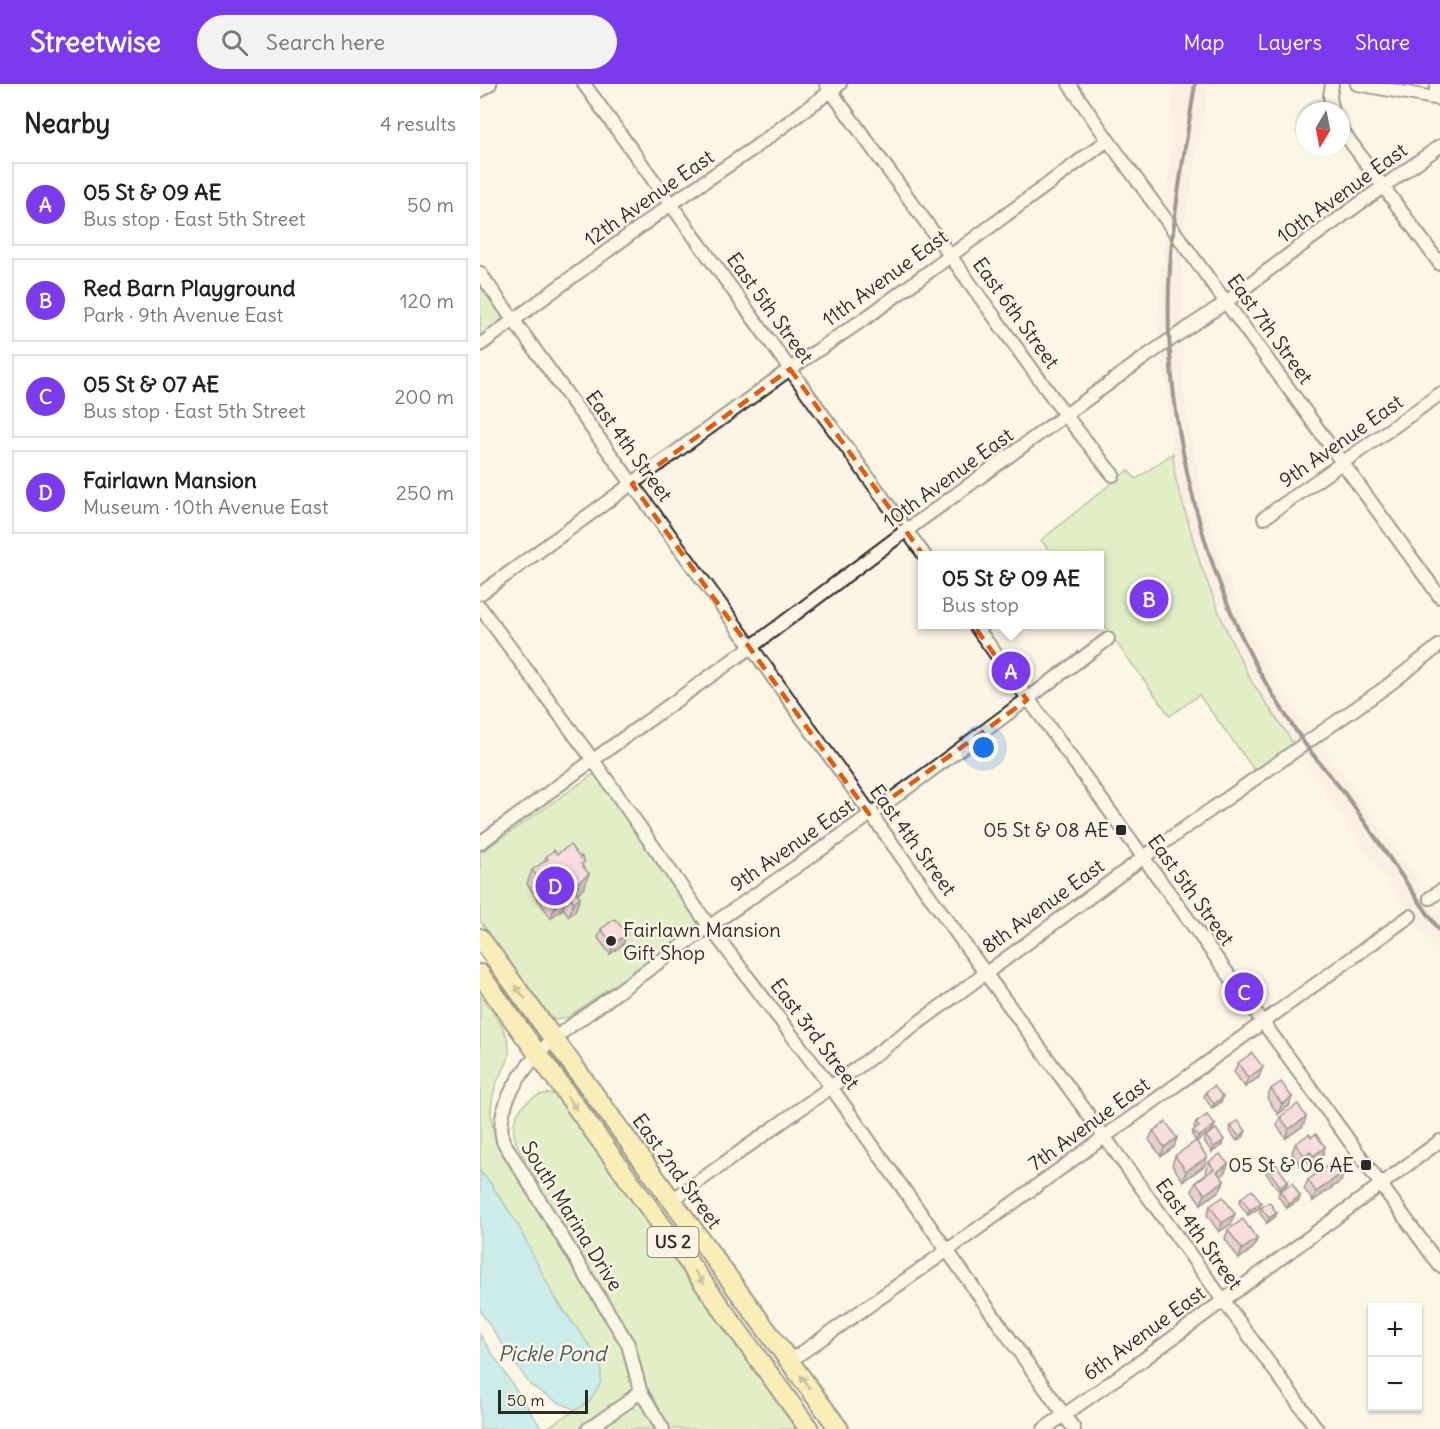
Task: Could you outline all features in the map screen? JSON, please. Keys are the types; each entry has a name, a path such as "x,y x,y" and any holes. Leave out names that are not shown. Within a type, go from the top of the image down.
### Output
{"highway":[{"name":"East 2nd Street","path":"480,938 839,1429"},
{"name":"US 2","path":"480,974 809,1429"}],"street":[{"path":"480,91 490,84"},
{"name":"East 5th Street","path":"584,84 922,551"},
{"name":"East 7th Street","path":"1069,84 1440,597"},
{"path":"1331,102 1332,84"},
{"path":"1357,84 1437,98 1437,84"},
{"name":"12th Avenue East","path":"480,345 671,204 754,148 833,86"},
{"name":"East 6th Street","path":"833,86 1066,416 1113,475"},
{"name":"11th Avenue East","path":"480,594 790,369 870,315 1108,140"},
{"path":"1350,141 1440,264"},
{"name":"10th Avenue East","path":"480,843 1148,355 1226,302 1440,146"},
{"name":"East 4th Street","path":"480,273 869,814 1317,1429"},
{"name":"9th Avenue East","path":"1264,519 1440,394"},
{"name":"East 3rd Street","path":"480,607 593,760 710,926 831,1087 1074,1429"},
{"name":"East 5th Street","path":"977,629 1440,1266"},
{"name":"9th Avenue East","path":"555,1038 1027,700 1108,639"},
{"name":"8th Avenue East","path":"671,1201 831,1087 1144,857 1386,687 1440,645"},
{"name":"7th Avenue East","path":"790,1361 948,1250 1410,916"},
{"name":"South Marina Drive","path":"555,1038 537,1055 519,1079 506,1103 500,1122 503,1141 628,1344 640,1390 663,1429"},
{"name":"6th Avenue East","path":"1044,1429 1440,1140"},
{"path":"588,1429 640,1390"}],"highlighted area":[{"path":"790,369 1027,700 869,814 632,484"}],"shaded area":[{"path":"1174,84 1208,84 1182,241 1183,393 1202,497 1224,571 1249,628 1279,686 1440,910 1440,955 1371,859 1252,682 1227,632 1201,567 1175,477 1157,321 1170,169"}],"green space":[{"path":"480,283 503,317 495,327 480,338"},
{"path":"1173,453 1175,477 1201,566 1227,632 1252,682 1294,744 1255,771 1199,695 1170,716 1104,625 1104,551 1050,551 1041,540 1128,470 1136,479"},
{"path":"592,775 596,775 698,921 694,929 568,1017 555,1020 548,1015 480,921 480,851 482,852"},
{"path":"480,996 498,1020 508,1040 509,1056 493,1094 491,1117 496,1138 511,1169 526,1161 514,1134 514,1125 521,1108 535,1097 544,1094 561,1097 802,1429 545,1429 590,1401 571,1320 549,1289 509,1211 489,1181 480,1172"}],"water":[{"name":"Pickle Pond","path":"480,1172 489,1181 518,1225 555,1299 601,1361 601,1382 590,1401 576,1410 530,1385 480,1311"},
{"path":"480,1335 542,1429 480,1429"}],"building":[{"path":"570,845 585,862 581,864 589,874 577,883 578,886 574,889 580,897 574,902 568,894 556,904 532,870 548,859 546,857 554,850 557,854"},
{"path":"615,919 627,934 613,944 601,929"},
{"path":"1252,1053 1263,1067 1248,1078 1238,1063"},
{"path":"1281,1082 1292,1097 1282,1104 1271,1089"},
{"path":"1214,1086 1223,1097 1214,1104 1206,1092"},
{"path":"1298,1104 1306,1117 1289,1129 1280,1117"},
{"path":"1207,1115 1215,1125 1198,1137 1193,1131 1199,1127 1196,1123"},
{"path":"1238,1121 1246,1131 1239,1137 1231,1126"},
{"path":"1166,1122 1177,1138 1164,1147 1153,1131"},
{"path":"1216,1129 1224,1140 1214,1147 1206,1136"},
{"path":"1309,1134 1311,1137 1316,1134 1325,1147 1313,1156 1310,1151 1304,1155 1295,1144"},
{"path":"1196,1141 1207,1157 1186,1171 1175,1156"},
{"path":"1220,1154 1228,1164 1217,1172 1224,1181 1205,1194 1196,1182 1214,1169 1209,1162"},
{"path":"1336,1159 1345,1171 1316,1192 1308,1180"},
{"path":"1275,1163 1288,1181 1280,1186 1267,1168"},
{"path":"1292,1183 1300,1196 1289,1204 1280,1191"},
{"path":"1252,1190 1261,1203 1250,1210 1241,1198"},
{"path":"1223,1197 1235,1214 1222,1223 1210,1206"},
{"path":"1269,1202 1277,1213 1269,1218 1261,1208"},
{"path":"1243,1219 1257,1239 1242,1249 1228,1230"}],"railway":[{"path":"1195,84 1174,221 1169,318 1171,371 1178,423 1201,528 1218,579 1265,682 1314,757 1345,794 1440,931"}],"place":[{"name":"Red Barn Playground","path":"1149,599"},
{"name":"05 St & 09 AE","path":"1011,671"},
{"name":"05 St & 08 AE","path":"1121,830"},
{"name":"Fairlawn Mansion","path":"555,886"},
{"name":"Fairlawn Mansion Gift Shop","path":"611,941"},
{"name":"05 St & 07 AE","path":"1244,992"},
{"name":"05 St & 06 AE","path":"1366,1165"}]}
